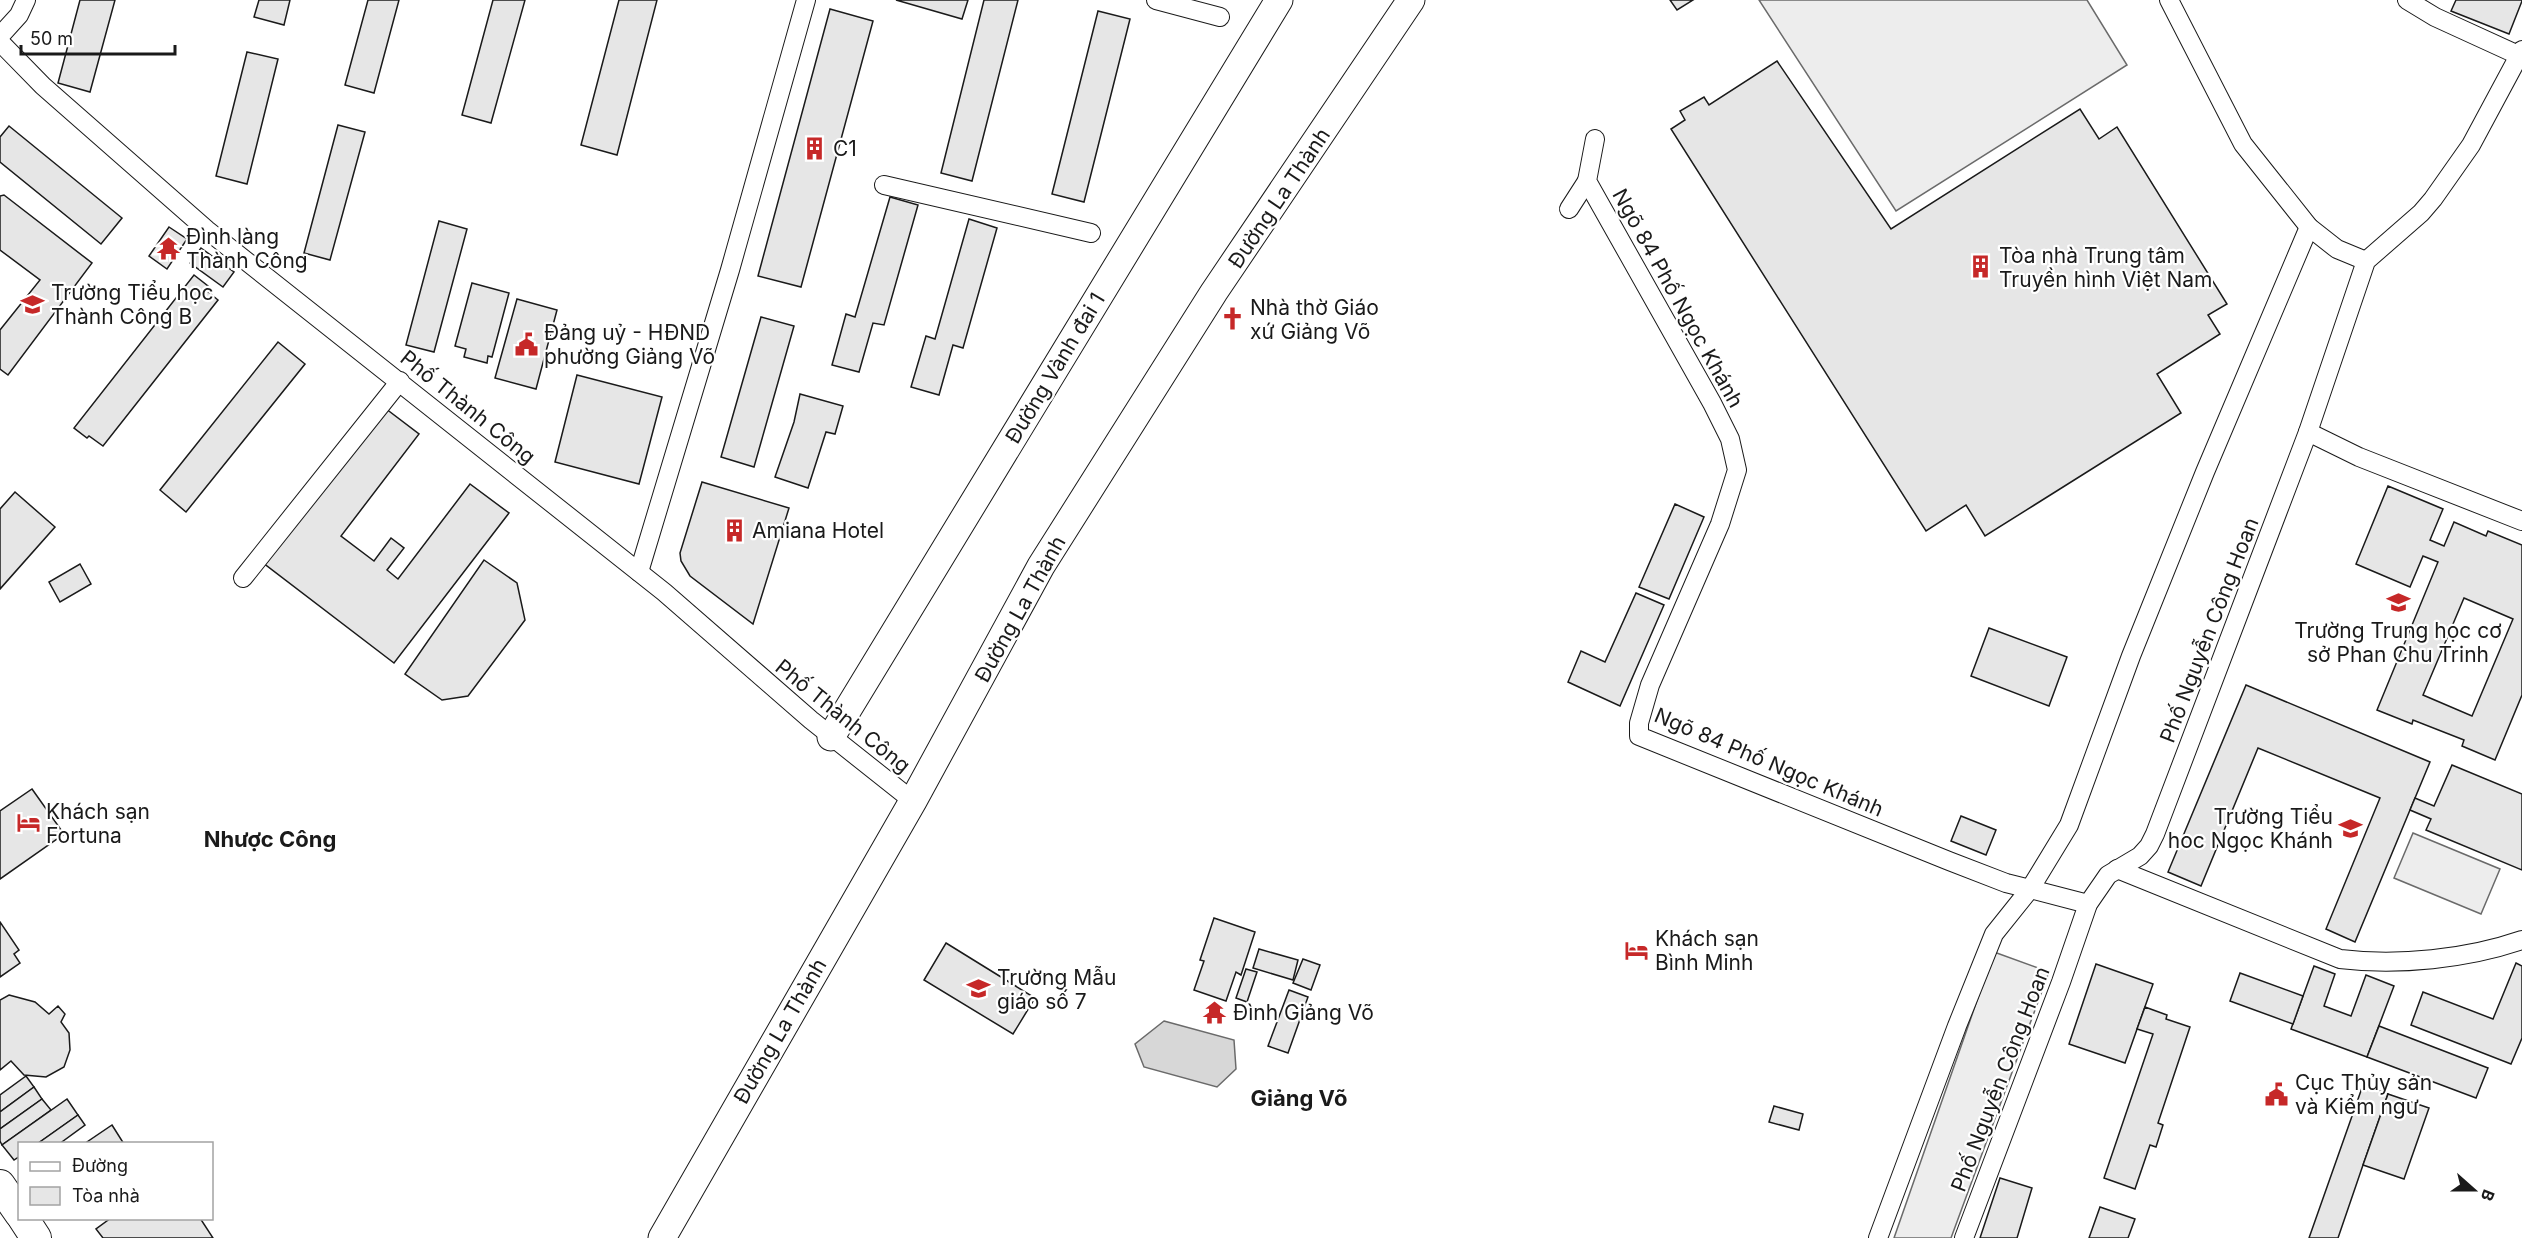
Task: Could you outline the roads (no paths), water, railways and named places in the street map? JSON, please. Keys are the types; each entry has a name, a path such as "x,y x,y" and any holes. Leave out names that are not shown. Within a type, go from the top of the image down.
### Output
{"main road":[{"name":"Đường Vành đai 1","path":"831,736 1279,0"},
{"name":"Đường La Thành","path":"662,1238 913,801 1041,566 1212,295 1411,0"},
{"path":"0,1185 18,1211"},
{"path":"24,1220 36,1238"}],"street":[{"path":"0,36 19,15 26,0"},
{"path":"639,572 734,259 806,0"},
{"path":"1156,0 1220,17"},
{"path":"2169,0 2243,144 2309,227 2337,249 2366,261 2421,213 2438,193 2470,145 2520,53 2435,17 2407,0"},
{"name":"Phố Thành Công","path":"0,42 43,86 207,230 271,283 400,381 639,572 831,736 913,801"},
{"name":"Ngõ 84 Phố Ngọc Khánh","path":"1595,139 1587,181 1712,403 1730,439 1737,470 1720,524 1650,685 1639,723 1639,736 1949,861 2030,889"},
{"path":"1569,209 1587,181"},
{"path":"884,185 1091,233"},
{"path":"1878,1238 1994,934 2030,889 2068,825 2131,656 2205,472 2309,227"},
{"name":"Phố Nguyễn Công Hoan","path":"1964,1238 2061,982 2088,904 2101,884 2117,869 2140,856 2149,846 2155,834 2308,432 2366,261"},
{"path":"243,578 400,381"},
{"path":"2308,432 2359,457 2480,503 2522,522"},
{"path":"2117,869 2340,960 2375,963 2467,955 2497,949 2522,940"},
{"path":"2030,889 2088,904"}],"place":[{"name":"C1","path":"815,148"},
{"name":"Đình làng Thành Công","path":"168,248"},
{"name":"Tòa nhà Trung tâm Truyền hình Việt Nam","path":"1981,267"},
{"name":"Trường Tiểu học Thành Công B","path":"33,304"},
{"name":"Nhà thờ Giáo xứ Giảng Võ","path":"1232,319"},
{"name":"Đảng uỷ - HĐND phường Giảng Võ","path":"526,344"},
{"name":"Amiana Hotel","path":"734,530"},
{"name":"Trường Trung học cơ sở Phan Chu Trinh","path":"2398,602"},
{"name":"Khách sạn Fortuna","path":"28,823"},
{"name":"Trường Tiểu hoc Ngọc Khánh","path":"2351,828"},
{"name":"Khách sạn Bình Minh","path":"1637,950"},
{"name":"Trường Mẫu giáo số 7","path":"979,989"},
{"name":"Đình Giảng Võ","path":"1215,1012"},
{"name":"Cục Thủy sản và Kiểm ngư","path":"2277,1094"}],"district":[{"name":"Nhược Công","path":"270,839"},
{"name":"Giảng Võ","path":"1299,1098"}]}
